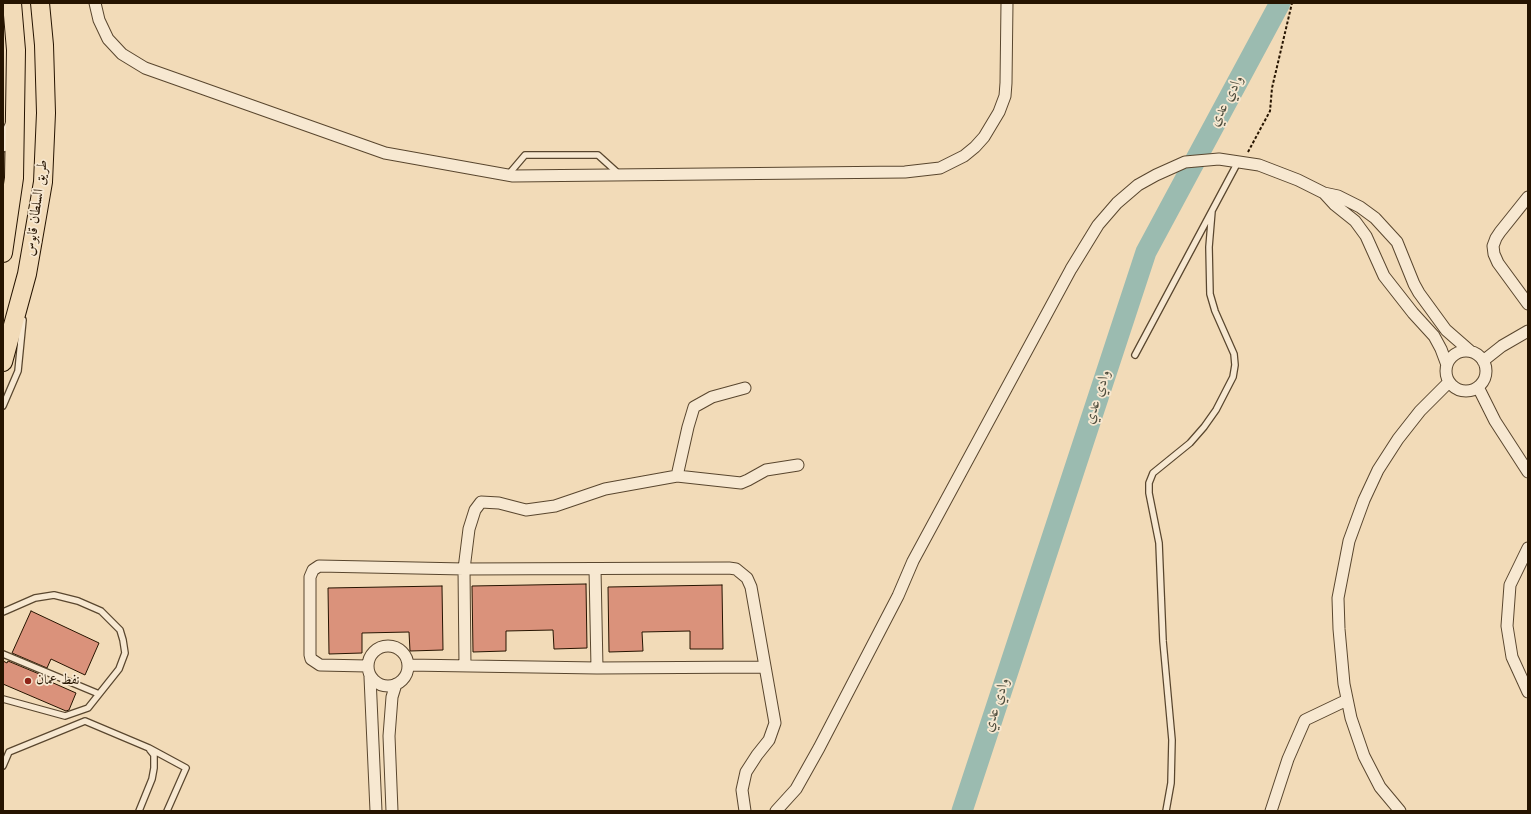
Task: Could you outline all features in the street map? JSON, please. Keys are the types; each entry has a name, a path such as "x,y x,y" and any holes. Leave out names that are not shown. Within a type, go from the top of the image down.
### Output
{"highway":[{"name":"طريق السلطان قابوس","path":"4,239 14,178 16,50 12,3"},
{"name":"طريق السلطان قابوس","path":"3,362 27,274 43,182 46,113 44,45 40,3"}],"street":[{"path":"95,3 99,20 108,39 122,54 145,68 385,153 508,176 905,172 940,168 964,156 984,138 1000,112 1005,96 1007,3"},
{"path":"3,144 16,114"},
{"path":"776,811 796,789 819,748 898,596 913,561 1071,269 1098,225 1116,203 1138,185 1185,162 1219,159 1258,165 1298,180 1324,194 1355,221 1366,236 1384,276 1413,314 1434,336 1447,365"},
{"path":"1324,194 1338,196 1360,207 1375,218 1387,230 1397,242 1419,293 1446,330 1483,361 1486,368 1485,379 1474,390 1463,391 1453,386 1449,382 1446,371 1447,365 1453,356 1458,353 1470,351"},
{"path":"1526,202 1500,232 1493,246 1494,254 1498,263 1528,304"},
{"path":"1483,361 1502,346 1528,331"},
{"path":"1400,811 1380,786 1364,756 1351,718 1344,684 1338,598 1349,541 1364,500 1378,470 1398,439 1420,411 1449,382"},
{"path":"1478,387 1495,421 1528,472"},
{"path":"677,476 694,407 712,397 745,388"},
{"path":"466,666 464,569 469,529 475,510 481,502 499,503 526,510 555,506 605,489 677,476 741,482 748,480 766,470 798,464"},
{"path":"1528,548 1510,585 1507,626 1512,657 1528,692"},
{"path":"376,811 369,671 370,655 379,647 384,645 396,647 401,650 407,660 408,665 405,676 396,684 391,686 379,684 369,671 320,665 311,658 310,578 312,570 319,566 464,569 729,568 742,573 747,578 751,587 775,723 769,740 746,772 742,790 745,811"},
{"path":"594,569 597,668"},
{"path":"408,665 597,668 765,667"},
{"path":"392,811 390,736 392,697 396,684"},
{"path":"1271,811 1288,758 1305,720 1347,700"}],"lane":[{"path":"508,176 525,155 598,155 621,176"},
{"path":"1135,355 1212,211 1241,162"},
{"path":"1166,811 1170,783 1172,740 1163,641 1160,544 1149,493 1149,483 1153,473 1190,443 1204,427 1216,410 1233,377 1235,365 1234,354 1215,311 1210,294 1209,247 1212,211"},
{"path":"3,406 18,371 27,274"},
{"path":"3,612 35,598 54,595 78,601 101,611 111,620 120,630 125,653 119,669 88,708 65,716 3,699"},
{"path":"3,654 99,694"},
{"path":"3,766 9,752 85,721 149,748 186,768 167,811"},
{"path":"139,811 152,779 154,768 154,755 149,748"}],"path":[{"path":"1241,162 1270,111 1272,88 1292,3"}],"building":[{"path":"586,584 587,648 554,649 553,630 506,631 506,651 473,652 472,586"},
{"path":"722,585 723,649 690,649 690,631 642,632 643,651 609,652 608,587"},
{"path":"442,586 443,650 410,651 409,632 362,633 362,653 329,654 328,588"},
{"path":"31,611 99,643 85,675 51,659 47,668 12,653"},
{"path":"3,661 7,663 8,661 44,676 42,678 76,693 69,710 66,711 3,684"}],"waterway":[{"name":"وادي عدي","path":"962,811 1146,252 1280,3"}],"place":[{"name":"نفط عمان","path":"28,681"}]}
